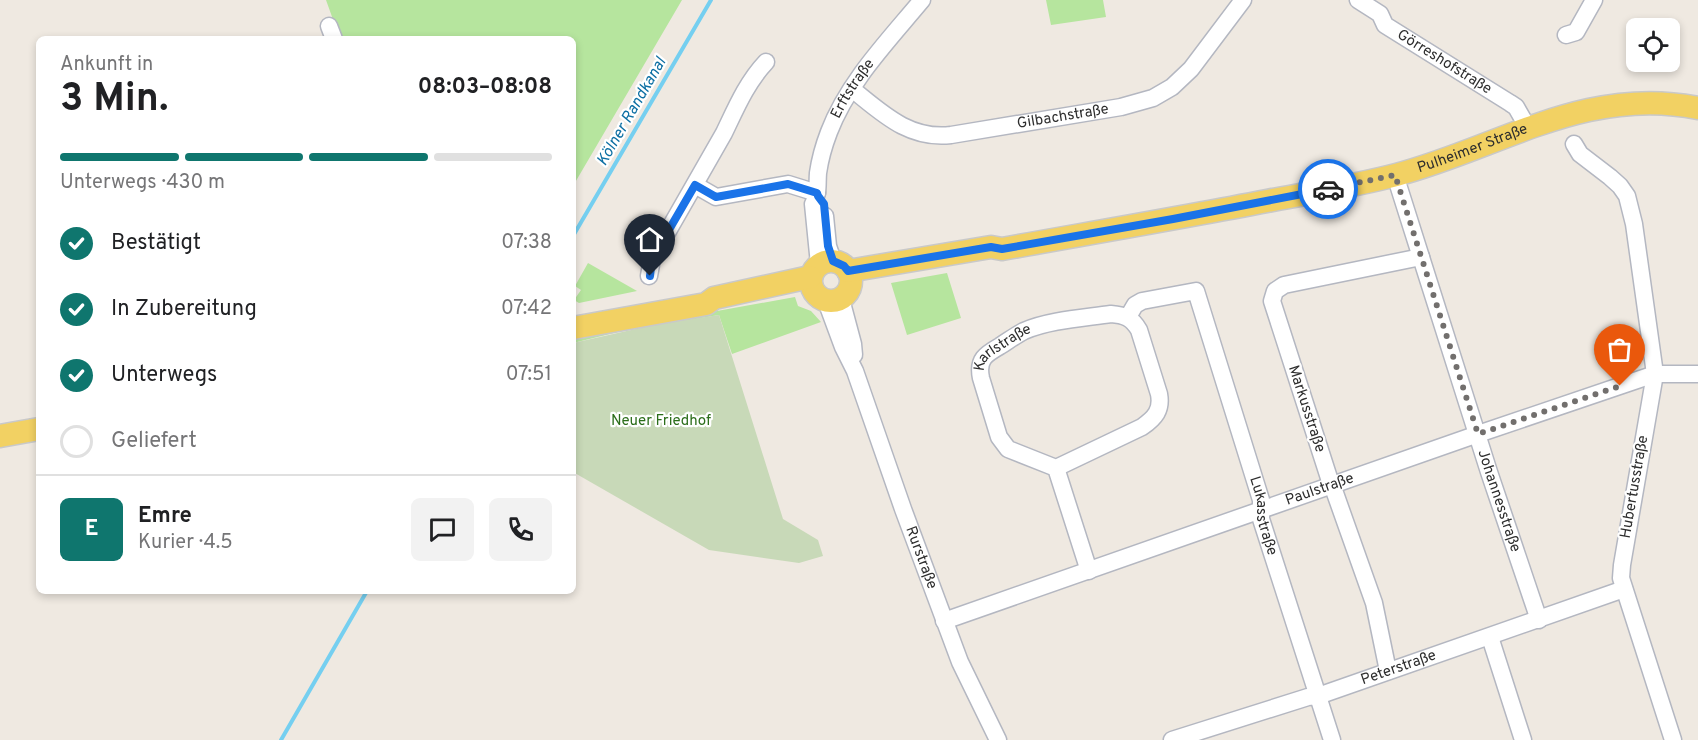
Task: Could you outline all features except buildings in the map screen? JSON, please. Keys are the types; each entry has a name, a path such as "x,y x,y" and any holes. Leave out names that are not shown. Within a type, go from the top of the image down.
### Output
{"main road":[{"name":"Pulheimer Straße","path":"576,327 706,304 714,298 994,254 1002,249 1185,217 1395,175 1448,159 1566,115 1611,105 1645,103 1696,108"},
{"path":"0,436 36,430"}],"street":[{"name":"Erftstraße","path":"830,281 813,204 817,194 818,174 826,141 835,118 852,89 877,54 922,0"},
{"name":"Gilbachstraße","path":"852,89 896,122 930,136 951,135 1121,107 1153,98 1178,82 1197,62 1243,0"},
{"name":"Görreshofstraße","path":"1358,0 1380,14 1385,25 1516,107 1528,128"},
{"path":"1566,35 1576,32 1594,0"},
{"path":"650,276 652,259 757,72 766,62"},
{"name":"Hubertusstraße","path":"1574,144 1580,154 1620,186 1627,196 1634,224 1655,374 1621,578 1672,740"},
{"name":"Johannesstraße","path":"1395,175 1539,620"},
{"path":"695,185 716,197 788,184 817,194"},
{"name":"Markusstraße","path":"1388,671 1374,603 1332,486 1272,301 1278,287 1291,283 1421,257"},
{"name":"Rurstraße","path":"830,281 843,347 855,371 944,621 967,678 998,740"},
{"name":"Lukasstraße","path":"1128,317 1135,305 1142,301 1196,291 1261,500 1262,519 1332,740"},
{"name":"Karlstraße","path":"1056,468 1008,449 999,438 981,378 980,362 990,352 1023,332 1036,327 1111,314 1122,314 1128,317"},
{"path":"1089,571 1056,468 1151,421 1158,411 1159,394 1138,330 1128,317"},
{"name":"Paulstraße","path":"944,621 1655,374 1698,374"},
{"name":"Peterstraße","path":"1172,740 1308,697 1318,696 1624,589"},
{"path":"1490,637 1523,740"}],"green space":[{"path":"326,0 682,0 576,181 576,36 339,36"},
{"path":"1046,0 1103,0 1106,17 1051,25"},
{"path":"588,263 637,291 579,303 576,301 576,297 581,290 576,284"},
{"path":"947,273 961,318 907,335 891,283"},
{"path":"795,297 798,306 811,311 821,322 732,354 719,315 618,332 576,342 576,335 658,319"},
{"name":"Neuer Friedhof","path":"719,315 783,519 818,540 823,556 799,563 709,550 576,474 576,342 658,324"}],"waterway":[{"name":"Kölner Randkanal","path":"576,231 711,0"},
{"name":"Kölner Randkanal","path":"281,740 365,594"}],"way so far":[{"path":"1328,189 1395,175 1478,434 1620,386"}],"route":[{"path":"650,276 652,259 695,185 716,197 783,184 817,193 824,204 828,246 833,261 839,262 848,271 991,247 1002,249 1328,189"}]}
